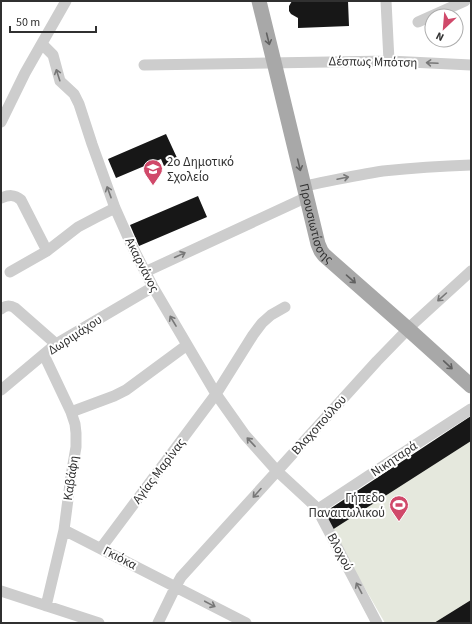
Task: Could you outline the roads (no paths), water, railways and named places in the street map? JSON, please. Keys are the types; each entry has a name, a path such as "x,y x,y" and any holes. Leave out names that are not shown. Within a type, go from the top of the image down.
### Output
{"main road":[{"name":"Προυσιωτίσσης","path":"259,1 318,244 321,251 471,386"}],"street":[{"path":"1,122 25,73 66,1"},
{"path":"386,1 389,61"},
{"path":"418,22 465,1"},
{"name":"Ακαρνάνος","path":"42,44 53,55 60,81 74,94 79,104 115,208 153,287 216,394 245,435 277,470"},
{"name":"Δέσπως Μπότση","path":"144,65 389,61 471,65"},
{"path":"145,272 306,192 348,177 433,167 471,165"},
{"path":"1,198 9,195 21,200 47,251"},
{"path":"10,272 47,251 78,227 115,208"},
{"name":"Βλαχοπούλου","path":"158,623 181,577 377,361 408,329 471,271"},
{"name":"Δωριμάχου","path":"1,390 56,344 153,287"},
{"path":"1,309 7,306 12,306 56,344"},
{"name":"Αγίας Μαρίνας","path":"101,548 216,394 253,334 271,315 285,307"},
{"path":"72,412 126,390 187,345"},
{"name":"Καβάφη","path":"44,355 72,412 75,424 76,441 64,530 46,606"},
{"name":"Νικηταρά","path":"318,509 471,409"},
{"name":"Βλοχού","path":"277,470 318,509 377,623"},
{"name":"Γκιόκα","path":"64,530 246,623"},
{"path":"1,591 99,623"}],"place":[{"name":"2ο Δημοτικό Σχολείο","path":"153,186"},
{"name":"Γήπεδο Παναιτωλικού","path":"399,522"}]}
